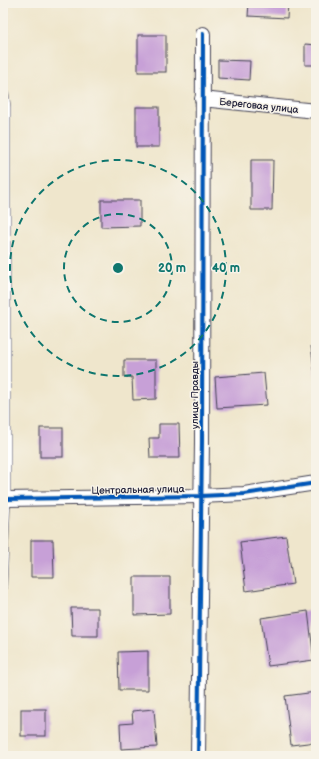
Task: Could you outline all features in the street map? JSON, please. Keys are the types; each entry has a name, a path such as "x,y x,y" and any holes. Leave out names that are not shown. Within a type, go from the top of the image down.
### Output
{"street":[{"name":"улица Правды","path":"198,756 200,496 202,442 202,34"},
{"name":"Береговая улица","path":"202,99 316,111"},
{"name":"Центральная улица","path":"5,499 244,494 316,483"}],"lane":[{"path":"3,77 5,108 5,499 3,587"}],"building":[{"path":"249,3 288,3 287,18 248,16"},
{"path":"138,35 166,35 166,72 138,72"},
{"path":"305,44 316,45 316,65 305,65"},
{"path":"218,60 250,61 249,80 218,78"},
{"path":"136,107 159,107 159,147 136,147"},
{"path":"251,160 273,160 272,210 251,210"},
{"path":"101,200 140,200 140,226 101,227"},
{"path":"316,345 316,375 315,375 311,346"},
{"path":"124,360 156,360 156,399 133,400 132,377 124,377"},
{"path":"264,373 267,405 217,408 215,377"},
{"path":"159,424 179,424 180,458 150,458 149,438 159,438"},
{"path":"40,428 63,428 63,457 40,457"},
{"path":"286,536 293,584 246,591 240,542"},
{"path":"31,540 53,540 54,577 31,577"},
{"path":"134,577 170,577 170,614 134,615"},
{"path":"71,608 98,608 98,636 72,636"},
{"path":"308,611 314,660 268,666 261,618"},
{"path":"148,651 148,690 119,690 118,652"},
{"path":"316,692 316,742 291,745 285,696"},
{"path":"21,709 46,709 46,736 21,736"},
{"path":"154,709 157,747 121,749 120,724 133,723 132,711"}],"cycle path":[{"path":"198,756 202,442 203,34"},
{"path":"7,499 244,494 316,483"}]}
